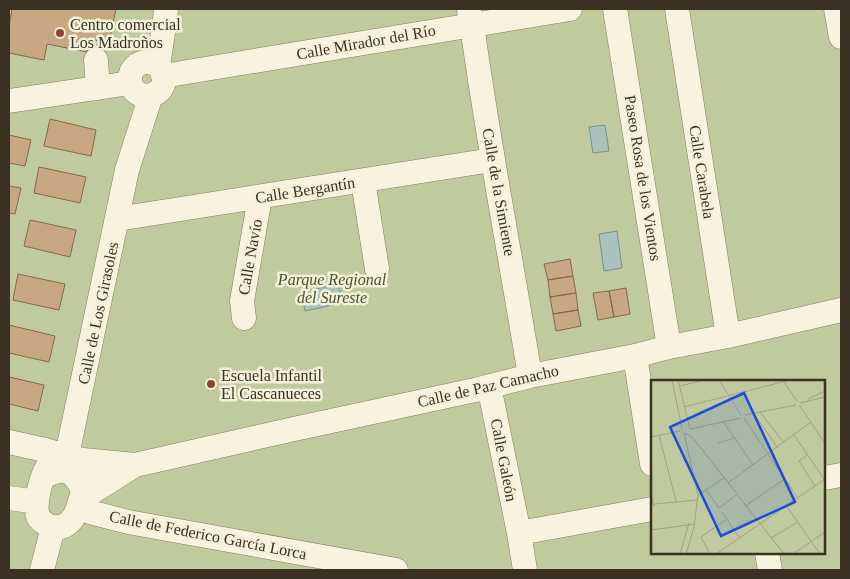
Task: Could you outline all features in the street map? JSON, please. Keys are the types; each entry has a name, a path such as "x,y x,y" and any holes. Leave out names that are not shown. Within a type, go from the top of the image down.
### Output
{"street":[{"name":"Calle de Los Girasoles","path":"147,79 154,9"},
{"name":"Calle de Los Girasoles","path":"81,499 88,477 86,466 75,457 127,170 132,108 147,79 165,19 166,9"},
{"name":"Calle Mirador del Río","path":"9,101 98,88 470,17 570,9"},
{"name":"Paseo Rosa de los Vientos","path":"615,9 669,346"},
{"name":"Calle Carabela","path":"677,9 728,336"},
{"path":"836,9 841,37"},
{"name":"Calle de la Simiente","path":"470,17 492,160 505,225 530,376"},
{"path":"96,60 98,88"},
{"name":"Calle Bergantín","path":"117,219 492,160"},
{"path":"363,181 377,269"},
{"name":"Calle Navío","path":"244,318 242,301 260,197"},
{"name":"Calle de Paz Camacho","path":"81,499 135,465 530,376 635,356 669,346 728,336 841,310"},
{"path":"635,356 651,458"},
{"name":"Calle Galeón","path":"489,386 525,570"},
{"path":"9,442 75,457"},
{"path":"9,451 26,458 44,476"},
{"path":"44,476 64,471 76,476 81,499 74,517 63,526 53,527 45,524 39,518 37,502 41,482 50,463 58,456 75,457"},
{"name":"Calle de Paz Camacho","path":"75,457 135,465"},
{"path":"825,478 841,475"},
{"path":"9,498 37,502"},
{"name":"Calle de Federico García Lorca","path":"81,499 138,524 396,570"},
{"path":"519,533 651,508"},
{"path":"42,570 53,527"},
{"path":"767,554 770,570"}],"green space":[{"name":"Parque Regional del Sureste","path":"9,9 841,9 841,570 9,570"}],"water":[{"path":"605,125 609,151 593,153 589,127"},
{"path":"617,231 622,268 604,271 599,234"},
{"path":"339,284 342,303 305,311 301,292"}],"building":[{"name":"Centro comercial Los Madroños","path":"12,9 116,9 109,43 90,39 87,52 47,44 44,60 9,53 9,27"},
{"path":"50,119 96,130 91,156 44,146"},
{"path":"9,135 31,140 25,166 9,163"},
{"path":"39,167 86,177 80,203 34,193"},
{"path":"9,186 21,188 15,214 9,213"},
{"path":"30,220 76,230 70,257 24,246"},
{"path":"570,259 573,276 548,280 544,264"},
{"path":"18,274 65,284 59,310 13,300"},
{"path":"573,276 576,293 550,297 548,280"},
{"path":"626,288 630,314 614,317 609,291"},
{"path":"609,291 614,317 598,320 593,293"},
{"path":"576,293 578,310 553,314 550,297"},
{"path":"578,310 581,326 556,331 553,314"},
{"path":"9,325 55,336 49,362 9,353"},
{"path":"9,377 44,385 38,411 9,404"}],"place":[{"name":"Centro comercial Los Madroños","path":"60,33"},
{"name":"Escuela Infantil El Cascanueces","path":"211,384"}]}
